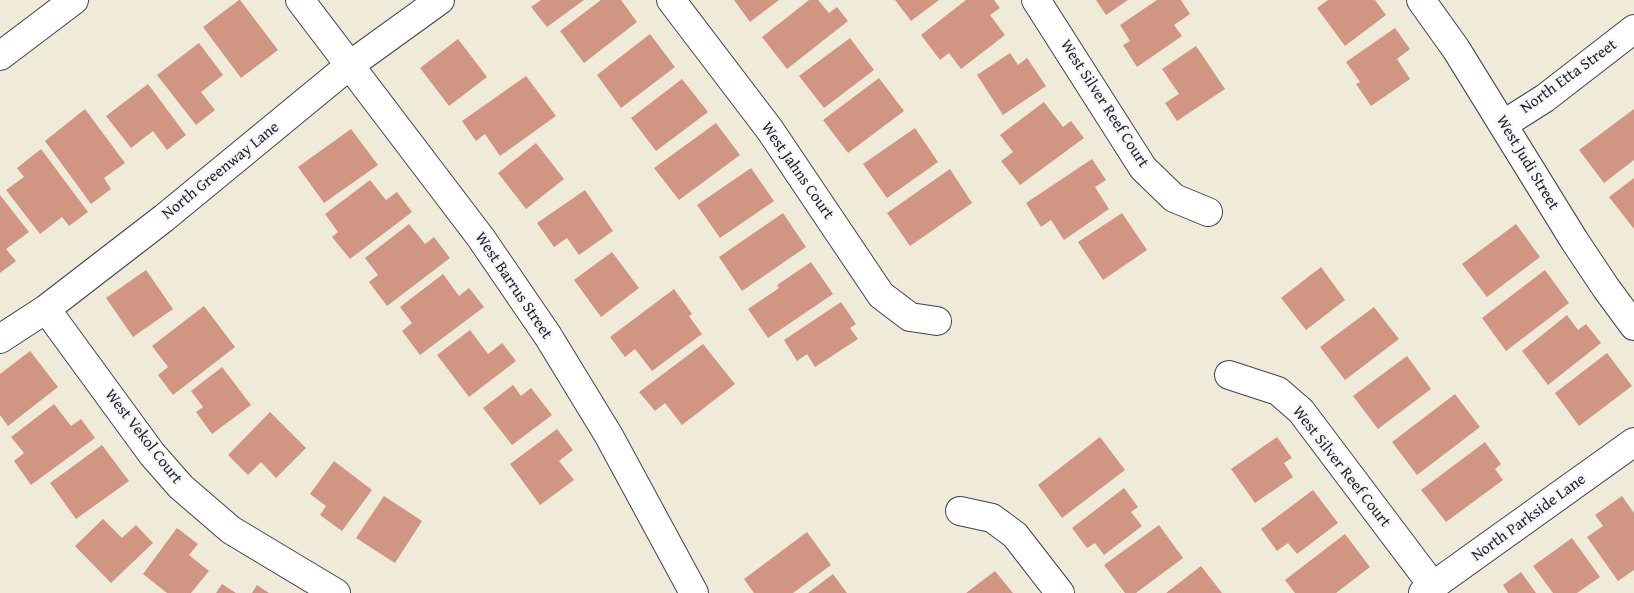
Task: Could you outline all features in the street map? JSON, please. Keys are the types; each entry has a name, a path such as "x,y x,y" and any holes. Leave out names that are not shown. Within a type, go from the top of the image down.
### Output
{"street":[{"path":"0,56 74,0"},
{"name":"West Barrus Street","path":"300,0 481,238 548,336 609,436 694,593"},
{"name":"North Greenway Lane","path":"0,339 46,309 164,218 350,65 440,0"},
{"name":"West Jahns Court","path":"670,0 770,130 881,295 910,317 937,321"},
{"name":"West Silver Reef Court","path":"1036,0 1143,168 1174,198 1208,212"},
{"name":"West Judi Street","path":"1421,0 1456,49 1504,124 1574,240 1634,326"},
{"name":"North Etta Street","path":"1504,124 1545,98 1634,29"},
{"name":"West Vekol Court","path":"46,309 152,454 181,487 231,530 336,593"},
{"name":"West Silver Reef Court","path":"1229,375 1278,392 1301,411 1428,590"},
{"name":"North Parkside Lane","path":"1428,590 1634,442"},
{"path":"960,510 992,518 1015,535 1060,593"}],"building":[{"path":"239,0 278,50 241,78 203,27"},
{"path":"541,0 584,0 547,27 531,7"},
{"path":"601,0 621,0 637,22 584,63 560,31"},
{"path":"734,0 779,0 750,22"},
{"path":"809,0 818,0 829,13 837,7 848,21 787,69 762,37"},
{"path":"895,0 939,0 911,21"},
{"path":"966,0 994,0 1000,8 990,15 1005,35 961,69 949,53 940,60 921,35"},
{"path":"1096,0 1128,0 1106,15"},
{"path":"1157,0 1181,0 1190,14 1174,25 1182,36 1137,67 1123,45 1130,41 1120,25"},
{"path":"1328,0 1375,0 1386,15 1345,46 1317,8"},
{"path":"1395,28 1410,49 1397,59 1410,79 1371,106 1356,84 1360,82 1346,62"},
{"path":"650,34 675,67 621,108 597,75"},
{"path":"850,38 874,70 824,108 799,76"},
{"path":"458,39 487,77 449,106 420,68"},
{"path":"199,43 223,75 201,92 215,110 196,125 157,75"},
{"path":"1196,46 1225,89 1177,121 1165,103 1179,94 1162,69"},
{"path":"1010,53 1018,65 1027,58 1046,86 1003,115 977,75"},
{"path":"526,76 556,116 500,156 485,134 476,141 462,121"},
{"path":"879,78 904,111 848,153 823,120"},
{"path":"682,79 708,112 656,151 631,118"},
{"path":"148,84 186,135 167,150 153,131 131,148 106,116"},
{"path":"1044,102 1063,127 1071,121 1084,138 1020,185 1001,161 1013,152 1000,135"},
{"path":"85,109 125,163 104,178 111,189 91,204 45,141"},
{"path":"1634,109 1634,160 1604,183 1579,150"},
{"path":"716,123 740,155 679,200 654,168"},
{"path":"915,128 938,162 887,198 863,164"},
{"path":"351,129 378,165 324,203 298,167"},
{"path":"536,143 564,179 526,209 498,173"},
{"path":"41,149 88,212 69,226 62,217 40,234 6,190 24,177 17,168"},
{"path":"1092,159 1106,180 1095,187 1109,209 1064,240 1051,220 1041,227 1026,203"},
{"path":"751,168 774,201 720,238 697,205"},
{"path":"950,169 972,203 910,246 887,213"},
{"path":"1634,178 1634,229 1609,197"},
{"path":"370,180 386,200 397,192 412,212 350,259 332,237 338,232 325,214"},
{"path":"585,190 613,231 579,255 567,238 554,247 537,223"},
{"path":"0,195 29,232 6,249 16,261 0,273"},
{"path":"783,213 806,247 742,291 719,257"},
{"path":"1122,213 1147,250 1103,280 1078,242"},
{"path":"409,224 425,244 434,237 450,258 387,306 369,282 378,275 365,258"},
{"path":"1516,224 1540,257 1487,297 1462,264"},
{"path":"612,252 639,288 601,317 574,280"},
{"path":"811,262 833,294 768,338 748,309 779,288 777,285"},
{"path":"1321,267 1345,300 1306,330 1281,298"},
{"path":"146,270 173,309 133,337 106,298"},
{"path":"1545,270 1569,303 1506,351 1482,318"},
{"path":"443,274 459,296 469,288 484,307 420,355 402,331 412,323 400,307"},
{"path":"674,289 692,314 689,316 702,334 652,371 635,349 625,357 610,337"},
{"path":"841,302 856,324 850,328 858,339 815,367 807,354 797,361 784,340"},
{"path":"204,306 235,347 173,395 158,375 168,367 152,346"},
{"path":"1374,307 1399,339 1345,380 1320,347"},
{"path":"1567,315 1578,330 1586,324 1601,343 1548,385 1522,351"},
{"path":"470,330 488,354 502,343 516,361 469,397 437,355"},
{"path":"703,344 735,384 682,425 665,403 655,411 639,392"},
{"path":"30,351 58,387 8,426 0,415 0,374"},
{"path":"1607,353 1632,386 1579,426 1555,393"},
{"path":"1407,356 1431,389 1378,429 1353,396"},
{"path":"222,367 251,405 212,434 196,412 203,407 191,391"},
{"path":"513,385 521,396 531,388 552,415 512,445 483,408"},
{"path":"1455,394 1480,427 1417,475 1392,442"},
{"path":"54,404 71,426 81,419 95,438 31,485 14,461 24,453 11,437"},
{"path":"270,412 306,448 276,478 261,462 248,475 228,455"},
{"path":"557,429 573,450 559,461 574,480 540,505 510,464"},
{"path":"1100,437 1125,470 1062,518 1038,485"},
{"path":"1277,437 1292,458 1284,463 1293,477 1255,503 1231,469"},
{"path":"1485,442 1501,464 1495,469 1503,480 1446,522 1421,490"},
{"path":"102,445 129,481 76,519 50,483"},
{"path":"334,461 372,490 342,531 320,515 326,506 310,494"},
{"path":"1124,488 1138,507 1131,512 1142,526 1104,555 1095,543 1087,548 1072,528"},
{"path":"1313,490 1338,523 1297,554 1288,543 1277,551 1261,529"},
{"path":"384,496 422,521 395,563 356,538"},
{"path":"1622,496 1634,513 1634,570 1618,581 1587,537 1603,526 1595,515"},
{"path":"103,519 122,538 136,525 153,543 111,583 75,546"},
{"path":"1159,525 1183,558 1136,593 1125,593 1104,565"},
{"path":"177,528 198,544 189,555 209,571 191,593 167,593 143,574"},
{"path":"807,532 831,565 793,593 754,593 744,579"},
{"path":"1345,534 1370,567 1336,593 1295,593 1285,580"},
{"path":"1572,538 1600,577 1577,593 1553,593 1533,566"},
{"path":"1201,566 1222,593 1166,593"},
{"path":"995,571 1013,593 966,593"},
{"path":"1521,572 1536,593 1508,593 1503,585"},
{"path":"833,574 847,593 808,593"},
{"path":"222,584 236,593 216,593"},
{"path":"257,585 269,593 252,593"}]}
